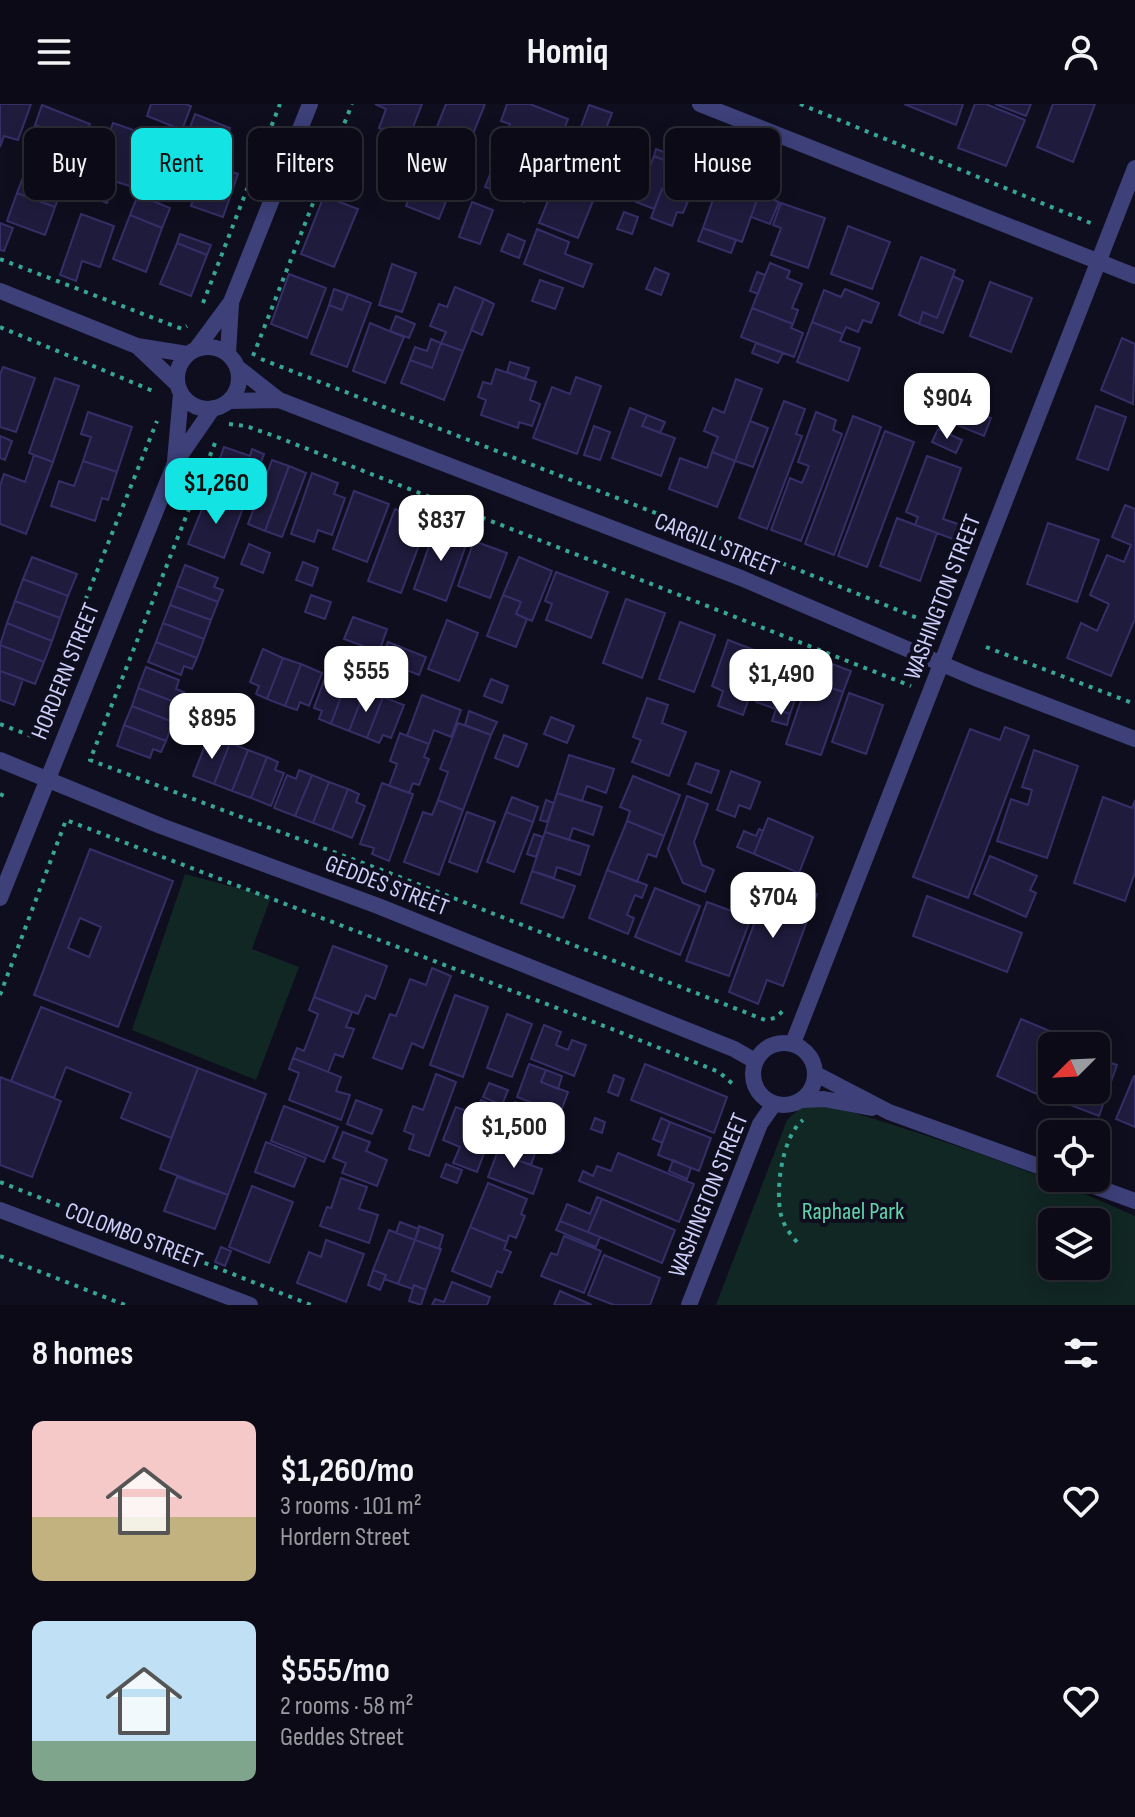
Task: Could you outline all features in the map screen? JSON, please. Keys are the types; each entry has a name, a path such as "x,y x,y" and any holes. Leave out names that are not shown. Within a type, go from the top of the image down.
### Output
{"street":[{"path":"179,389 177,373 231,302 310,104"},
{"path":"700,104 1135,276"},
{"name":"WASHINGTON STREET","path":"793,1043 1135,168"},
{"path":"0,291 137,346 192,351 218,348 232,360"},
{"path":"137,346 198,408 213,408 229,401 239,383 232,360 231,302"},
{"name":"CARGILL STREET","path":"232,360 279,400 729,573 942,664 1135,739"},
{"name":"HORDERN STREET","path":"175,463 179,389"},
{"name":"CARGILL STREET","path":"229,401 279,400"},
{"name":"HORDERN STREET","path":"0,898 175,463 213,408"},
{"name":"GEDDES STREET","path":"0,760 161,826 522,963 734,1049 755,1061"},
{"path":"802,1100 814,1084 815,1066 807,1052 793,1043 775,1043 760,1053 753,1070 755,1087 766,1100 784,1105 824,1099 889,1112"},
{"path":"816,1074 889,1112 1038,1166"},
{"name":"WASHINGTON STREET","path":"689,1305 760,1124 774,1104"},
{"path":"1110,1192 1135,1201"},
{"name":"COLOMBO STREET","path":"0,1210 250,1305"}],"path":[{"path":"203,304 280,104"},
{"path":"352,104 252,356 932,624"},
{"path":"800,104 1096,225"},
{"path":"0,259 182,329 190,324"},
{"path":"0,327 159,393"},
{"path":"0,724 31,736 157,420"},
{"path":"223,428 230,423 277,437 913,686"},
{"path":"216,441 90,760 765,1020 783,1012 788,1000"},
{"path":"986,647 1135,704"},
{"path":"0,794 6,797"},
{"path":"0,995 66,820 617,1031 719,1072 735,1086"},
{"path":"797,1242 787,1231 779,1196 789,1137 807,1117"},
{"path":"0,1182 311,1305"},
{"path":"0,1256 125,1305"}],"green space":[{"path":"185,874 271,897 252,949 299,967 256,1080 132,1030"},
{"name":"Raphael Park","path":"814,1104 828,1105 1038,1176 1038,1192 1078,1192 1135,1216 1135,1305 716,1305 787,1120 799,1109"}],"building":[{"path":"0,104 31,104 18,140 4,136 0,147"},
{"path":"151,104 191,106 183,128 147,116"},
{"path":"375,104 422,104 413,128 379,128 386,109"},
{"path":"446,104 485,104 475,129 437,128"},
{"path":"507,104 530,104 568,119 565,128 508,128 510,124 501,121"},
{"path":"904,104 963,104 956,125"},
{"path":"975,104 986,104 1025,120 1006,166 958,148"},
{"path":"995,104 1031,104 1026,116"},
{"path":"1053,104 1095,104 1073,162 1037,147"},
{"path":"42,105 90,124 89,128 43,128 35,125"},
{"path":"589,105 612,113 606,128 581,127"},
{"path":"195,114 230,128 190,128"},
{"path":"113,123 131,129 131,186 115,181 115,128 111,128"},
{"path":"656,149 665,152 665,160 654,156"},
{"path":"654,156 665,160 665,190 662,189 654,209 636,202 649,200 649,169"},
{"path":"232,172 238,174 232,191"},
{"path":"24,175 24,196 17,193"},
{"path":"489,177 491,178 491,189 485,187"},
{"path":"662,189 665,190 665,200 689,200 683,213 677,212 672,226 651,218"},
{"path":"17,193 24,196 24,200 36,200 55,207 45,235 7,221"},
{"path":"36,200 58,200 55,207"},
{"path":"136,200 150,200 170,208 162,228 130,215"},
{"path":"193,200 229,200 223,217 191,206"},
{"path":"322,200 334,200 358,209 334,267 301,254"},
{"path":"408,200 447,200 439,219 406,206"},
{"path":"548,200 593,201 578,238 539,223"},
{"path":"713,200 757,200 742,242 703,228"},
{"path":"757,200 779,202 770,224 751,217"},
{"path":"472,202 493,210 480,244 459,237"},
{"path":"781,203 825,218 808,268 771,255 781,228 773,225"},
{"path":"624,212 638,217 632,234 617,229"},
{"path":"81,214 114,226 100,267 82,261 76,281 60,275"},
{"path":"130,215 162,228 146,272 113,259"},
{"path":"0,223 13,228 4,251 0,250"},
{"path":"848,226 890,242 872,289 831,274"},
{"path":"703,228 736,240 731,253 698,241"},
{"path":"537,229 569,242 565,254 592,264 583,287 524,264"},
{"path":"180,234 211,245 207,255 177,243"},
{"path":"508,234 525,241 519,258 501,251"},
{"path":"177,243 207,255 191,296 160,284"},
{"path":"921,257 955,270 937,318 923,312 919,324 899,315"},
{"path":"770,263 790,271 787,278 802,284 792,308 798,310 793,324 752,308"},
{"path":"392,264 416,273 402,312 379,305"},
{"path":"655,268 669,274 661,295 646,289"},
{"path":"757,272 765,275 758,294 750,291"},
{"path":"289,274 326,288 307,338 271,324"},
{"path":"953,276 963,281 943,333 919,324 923,312 937,318"},
{"path":"540,280 563,288 555,309 532,301"},
{"path":"990,282 1032,298 1011,352 970,336"},
{"path":"455,287 484,299 463,351 441,343 446,332 430,326 439,304 447,307"},
{"path":"334,289 348,294 342,310 329,305"},
{"path":"845,289 879,303 871,323 863,320 858,332 846,327 843,334 812,322 824,290 841,297"},
{"path":"348,294 371,303 347,367 311,354 329,305 342,310"},
{"path":"484,299 494,304 482,335 471,330"},
{"path":"752,308 793,324 791,328 803,333 794,357 741,337"},
{"path":"396,316 415,324 409,338 390,331"},
{"path":"812,322 843,334 840,341 860,348 848,381 797,362"},
{"path":"370,323 404,337 385,383 353,371"},
{"path":"1122,338 1135,344 1133,404 1101,390"},
{"path":"431,339 441,343 432,368 410,360 415,347 427,351"},
{"path":"441,343 463,351 444,400 401,383 410,360 432,368"},
{"path":"756,343 783,353 778,363 752,353"},
{"path":"510,362 529,368 525,379 507,372"},
{"path":"3,367 35,378 16,432 0,427 0,375"},
{"path":"496,369 536,382 530,400 540,404 532,426 519,422 518,428 481,415 486,400 478,397 483,382 491,384"},
{"path":"576,377 601,386 577,454 533,438 552,387 570,394"},
{"path":"55,378 79,386 53,462 29,453"},
{"path":"736,379 762,389 735,461 712,452 718,437 704,431 713,408 724,413"},
{"path":"784,401 805,409 796,434 802,436 767,529 739,518"},
{"path":"958,404 991,418 984,436 950,422"},
{"path":"1096,406 1126,417 1108,470 1077,459"},
{"path":"630,408 647,415 642,426 675,438 661,476 612,458"},
{"path":"88,412 132,427 117,472 83,461 91,437 81,434"},
{"path":"816,412 836,420 833,430 842,434 801,541 771,530 790,478 802,483 809,466 798,462"},
{"path":"647,415 665,422 660,433 642,426"},
{"path":"853,416 881,427 834,555 805,544"},
{"path":"750,421 768,428 753,467 735,461"},
{"path":"594,426 610,432 600,460 584,455"},
{"path":"938,429 962,440 956,453 932,442"},
{"path":"885,431 914,442 867,567 838,556"},
{"path":"0,436 12,441 5,460 0,458"},
{"path":"224,447 250,456 252,449 264,454 250,494 212,481"},
{"path":"712,452 735,461 717,507 669,489 680,458 707,468"},
{"path":"34,455 53,462 26,534 0,524 0,486 4,474 25,482"},
{"path":"927,456 961,468 943,519 958,524 953,539 915,525 918,517 906,512"},
{"path":"272,460 289,466 265,531 248,524"},
{"path":"83,461 117,472 108,500 102,498 95,521 51,506 59,481 74,486"},
{"path":"289,466 306,473 282,537 265,531"},
{"path":"312,473 338,483 334,494 345,498 332,535 318,530 314,542 291,534"},
{"path":"354,491 389,504 367,562 333,549"},
{"path":"208,494 243,508 224,558 188,544"},
{"path":"1125,505 1135,509 1135,619 1111,676 1067,658 1081,623 1097,631 1109,604 1090,595 1107,555 1124,562 1131,545 1112,537"},
{"path":"395,509 428,521 401,593 368,581"},
{"path":"897,518 937,533 920,581 880,566"},
{"path":"1048,523 1099,540 1077,602 1027,584"},
{"path":"436,526 469,537 446,601 414,589"},
{"path":"474,541 507,553 490,598 458,586"},
{"path":"249,544 270,553 263,573 241,564"},
{"path":"32,557 77,574 68,596 23,579"},
{"path":"519,557 552,571 532,621 516,614 521,602 503,595"},
{"path":"303,562 318,568 312,586 296,580"},
{"path":"185,565 218,578 214,587 223,590 218,602 177,586"},
{"path":"556,572 608,592 591,638 546,620 552,604 545,601"},
{"path":"23,579 68,596 60,618 15,601"},
{"path":"177,586 218,602 211,620 170,605"},
{"path":"311,595 331,602 325,619 305,612"},
{"path":"503,595 521,602 516,614 527,619 516,647 487,636"},
{"path":"626,599 665,613 642,678 603,663"},
{"path":"15,601 60,618 52,641 7,623"},
{"path":"170,605 211,620 204,639 163,623"},
{"path":"353,617 387,629 379,652 344,639"},
{"path":"447,620 478,633 459,681 428,669"},
{"path":"680,622 715,635 694,692 659,679"},
{"path":"7,623 52,641 44,662 0,645"},
{"path":"163,623 204,639 197,658 156,642"},
{"path":"728,640 765,654 743,715 718,706 723,691 712,686"},
{"path":"156,642 197,658 192,669 184,666 181,675 148,662"},
{"path":"388,642 426,657 419,675 381,660"},
{"path":"0,645 44,662 35,684 0,671"},
{"path":"263,649 283,658 267,699 256,694 259,686 250,682"},
{"path":"771,657 806,669 790,714 756,702"},
{"path":"283,658 301,664 285,706 267,699"},
{"path":"301,664 322,673 309,706 300,702 297,710 285,706"},
{"path":"832,664 851,671 843,692 824,685"},
{"path":"146,667 179,680 176,689 184,692 180,704 138,688"},
{"path":"0,671 23,679 14,705 0,700"},
{"path":"326,675 346,683 331,724 319,719 322,711 314,708"},
{"path":"491,679 508,686 502,703 484,696"},
{"path":"808,680 843,692 821,755 786,744"},
{"path":"346,683 365,690 349,731 331,724"},
{"path":"138,688 180,704 173,722 132,706"},
{"path":"365,690 383,697 367,738 349,731"},
{"path":"849,693 883,705 866,754 832,742"},
{"path":"422,695 461,710 451,737 434,730 429,744 407,736"},
{"path":"383,697 404,705 391,738 383,735 379,743 367,738"},
{"path":"647,698 668,705 662,723 686,732 669,776 632,762 641,740 633,737"},
{"path":"132,706 173,722 166,741 124,725"},
{"path":"776,709 790,714 787,725 772,721"},
{"path":"469,711 497,722 491,735 465,725"},
{"path":"551,717 574,726 567,743 544,734"},
{"path":"458,723 491,735 463,810 438,800 448,772 440,769"},
{"path":"124,725 166,741 161,752 153,749 150,758 117,746"},
{"path":"1005,727 1029,736 968,898 913,877 970,729 1000,740"},
{"path":"400,733 429,744 424,757 429,759 419,785 413,783 409,793 389,786 397,764 390,761"},
{"path":"504,735 527,744 518,767 495,758"},
{"path":"218,738 230,743 214,784 193,776 206,743 215,746"},
{"path":"230,743 248,750 232,791 214,784"},
{"path":"248,750 267,757 251,798 232,791"},
{"path":"1034,750 1078,766 1047,858 997,841 1011,799 1028,805 1032,790 1022,787"},
{"path":"569,755 614,769 606,793 587,786 582,801 557,793"},
{"path":"267,757 278,762 275,770 284,773 271,806 251,798"},
{"path":"696,763 719,771 711,793 688,784"},
{"path":"299,770 312,775 295,816 274,808 287,775 296,779"},
{"path":"731,771 760,782 750,809 739,805 735,817 717,810"},
{"path":"312,775 329,782 313,823 295,816"},
{"path":"633,776 680,795 664,836 627,821 630,811 620,807"},
{"path":"329,782 348,789 332,830 313,823"},
{"path":"382,783 413,794 389,861 372,854 374,848 360,844"},
{"path":"348,789 359,794 356,802 365,806 352,838 332,830"},
{"path":"557,793 602,807 593,835 573,828 569,840 545,832"},
{"path":"687,796 708,804 694,842 702,865 714,870 705,892 683,883 668,849"},
{"path":"512,797 538,807 533,822 506,812"},
{"path":"1103,797 1132,808 1135,800 1135,872 1125,901 1074,883"},
{"path":"438,800 463,810 439,875 404,862 423,812 432,815"},
{"path":"546,800 554,803 547,822 540,820"},
{"path":"467,812 495,822 477,872 449,862"},
{"path":"506,812 533,822 514,872 487,862"},
{"path":"768,818 813,837 799,873 754,854"},
{"path":"627,821 664,836 656,857 648,854 637,882 607,870"},
{"path":"759,829 763,831 754,854 737,847 744,831 756,836"},
{"path":"545,832 589,846 580,875 557,867 554,878 532,871"},
{"path":"534,834 543,837 536,857 527,854"},
{"path":"90,849 173,881 118,1027 34,995","holes":["80,918 101,927 89,957 68,948"]},
{"path":"990,856 1037,876 1030,890 1036,893 1026,917 974,894"},
{"path":"607,870 647,885 642,898 635,895 627,915 634,918 628,934 589,918"},
{"path":"532,871 575,886 563,918 521,903"},
{"path":"771,878 817,894 783,986 767,980 758,1004 729,992"},
{"path":"655,888 700,906 680,955 635,937"},
{"path":"927,896 1022,933 1007,972 913,936"},
{"path":"707,902 751,918 729,976 686,961"},
{"path":"333,946 387,966 375,999 366,995 358,1014 314,997"},
{"path":"432,968 451,976 423,1048 412,1043 402,1069 373,1058 390,1014 396,1016 410,979 426,985"},
{"path":"455,995 488,1007 463,1077 430,1065"},
{"path":"314,997 352,1012 346,1027 354,1029 343,1057 335,1054 328,1072 293,1058 297,1048 304,1051 318,1014 309,1010"},
{"path":"41,1007 198,1068 171,1138 121,1118 131,1093 66,1067 54,1098 11,1081"},
{"path":"507,1014 532,1024 512,1077 487,1068"},
{"path":"1021,1019 1052,1032 1038,1032 1038,1095 997,1076"},
{"path":"544,1025 561,1032 556,1045 568,1050 572,1040 586,1045 574,1076 531,1059"},
{"path":"293,1058 341,1077 336,1091 350,1095 341,1120 289,1100 299,1073 289,1069"},
{"path":"1110,1063 1117,1065 1110,1085"},
{"path":"529,1064 546,1070 541,1082 568,1092 560,1114 517,1097"},
{"path":"645,1064 727,1097 714,1133 631,1100"},
{"path":"198,1068 266,1094 228,1195 160,1169"},
{"path":"546,1070 562,1076 558,1089 541,1082"},
{"path":"436,1074 456,1082 429,1156 409,1149 414,1135 404,1131 413,1106 423,1110"},
{"path":"614,1075 624,1079 618,1096 608,1092"},
{"path":"1135,1076 1135,1127 1116,1119"},
{"path":"0,1077 61,1101 32,1177 0,1165"},
{"path":"489,1083 508,1090 502,1105 483,1097"},
{"path":"356,1100 382,1110 372,1134 347,1124"},
{"path":"481,1100 501,1108 477,1172 453,1163 460,1147 443,1140 456,1107 475,1114"},
{"path":"515,1102 532,1109 527,1121 558,1133 563,1143 560,1151 551,1154 503,1135"},
{"path":"1068,1104 1103,1104 1099,1116"},
{"path":"284,1106 338,1127 324,1162 271,1141"},
{"path":"532,1109 548,1115 544,1127 527,1121"},
{"path":"504,1111 511,1114 506,1127 499,1124"},
{"path":"595,1118 605,1122 602,1133 591,1129"},
{"path":"661,1118 670,1122 662,1143 653,1139"},
{"path":"670,1122 711,1138 699,1171 658,1155"},
{"path":"343,1132 370,1142 366,1151 387,1160 377,1186 342,1173 346,1163 333,1158"},
{"path":"502,1140 518,1147 514,1159 542,1169 533,1194 488,1177"},
{"path":"266,1142 306,1158 294,1187 255,1172"},
{"path":"518,1147 535,1153 531,1165 514,1159"},
{"path":"618,1153 694,1184 679,1222 579,1181 583,1171 593,1176 597,1166 611,1171"},
{"path":"673,1160 691,1168 687,1179 669,1171"},
{"path":"446,1164 462,1170 457,1183 441,1177"},
{"path":"177,1177 228,1195 215,1229 164,1211"},
{"path":"341,1178 367,1187 359,1209 378,1215 369,1243 320,1226 327,1207 331,1208"},
{"path":"488,1183 527,1199 521,1214 525,1216 516,1238 509,1235 507,1242 470,1227"},
{"path":"252,1186 293,1202 269,1263 229,1247"},
{"path":"597,1197 602,1199 588,1232 560,1221 567,1204 590,1214"},
{"path":"602,1199 675,1230 662,1263 588,1232"},
{"path":"560,1221 600,1237 596,1247 556,1230"},
{"path":"400,1222 419,1229 415,1240 396,1233"},
{"path":"419,1226 443,1235 439,1249 415,1240"},
{"path":"470,1227 507,1242 504,1249 511,1252 502,1273 497,1271 491,1287 452,1271"},
{"path":"389,1230 415,1240 398,1284 384,1279 386,1275 373,1270"},
{"path":"564,1236 601,1251 584,1293 541,1276 551,1253 557,1255"},
{"path":"326,1240 364,1254 346,1302 297,1283 309,1252 321,1257"},
{"path":"415,1240 441,1249 426,1290 398,1284"},
{"path":"221,1247 231,1251 225,1266 215,1262"},
{"path":"604,1255 660,1278 650,1305 614,1305 588,1295"},
{"path":"373,1270 386,1275 380,1290 368,1285"},
{"path":"452,1282 490,1297 487,1305 432,1305 435,1299 444,1302"},
{"path":"414,1285 426,1290 421,1305 409,1301"},
{"path":"560,1291 592,1305 554,1305"}]}
